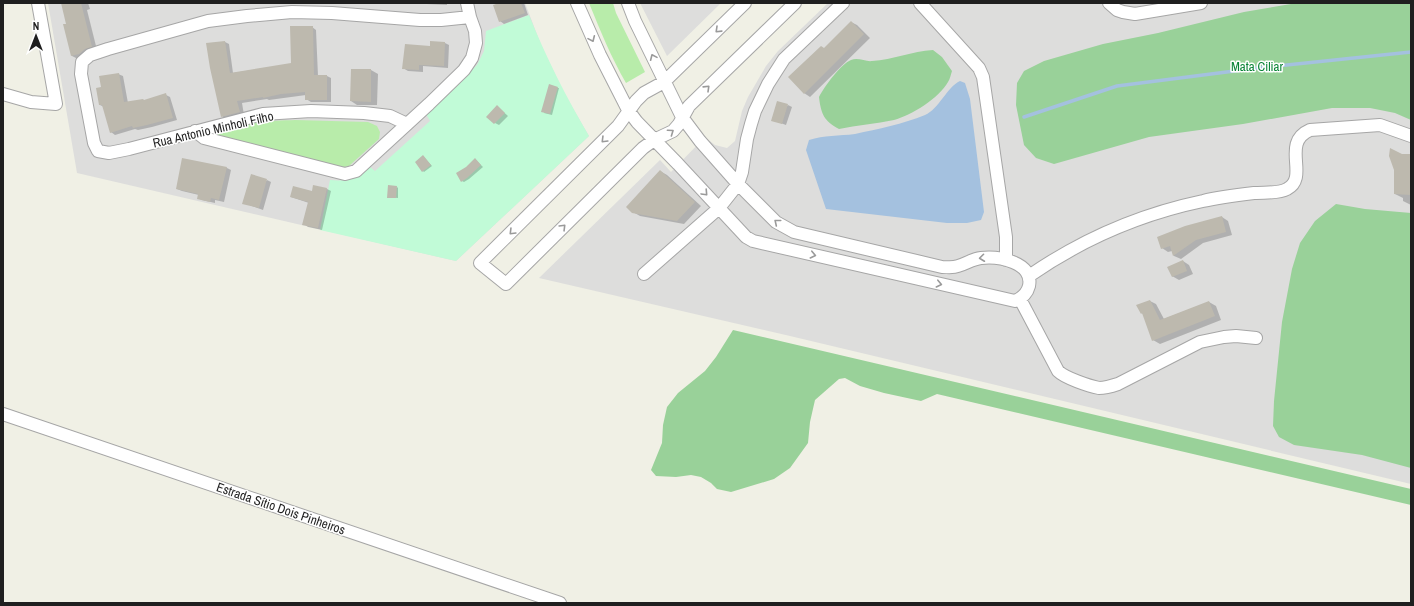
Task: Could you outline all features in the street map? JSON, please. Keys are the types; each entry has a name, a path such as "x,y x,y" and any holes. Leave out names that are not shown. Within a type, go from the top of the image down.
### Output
{"street":[{"path":"3,94 31,102 56,104 38,3"},
{"path":"195,131 204,138 345,174 356,170 429,104 464,70 472,58 476,43 475,31 467,3"},
{"path":"577,3 600,56 628,110 637,122 746,237 753,241 1015,301 1020,299 1026,293 1030,282 1026,270 1021,266 1006,260 982,258 974,259 959,266 942,267 794,232 776,222 738,184 700,141 682,117 664,82 628,3"},
{"path":"746,3 664,82 644,94 628,110 618,126 480,263 506,284 643,148 654,140 673,131 679,124 688,106 795,3"},
{"path":"644,274 719,208 738,184 742,172 751,124 755,111 768,84 784,59 843,3"},
{"path":"920,3 979,68 983,77 1006,236 1006,260"},
{"path":"1109,3 1117,10 1135,14 1201,3"},
{"name":"Rua Antonio Minholi Filho","path":"407,124 390,116 311,111 263,114 109,153 98,151 94,143 81,74 82,62 90,56 108,49 208,22 247,16 292,12 332,13 420,20 442,20 470,17"},
{"path":"1028,276 1053,260 1097,236 1150,215 1228,196 1288,189 1294,183 1296,176 1297,142 1302,134 1310,130 1380,125 1411,136"},
{"path":"1020,299 1058,371 1069,378 1098,388 1118,384 1200,342 1236,336 1256,338"},
{"name":"Estrada Sítio Dois Pinheiros","path":"3,414 560,603"}],"shaded area":[{"path":"48,3 525,3 541,45 564,93 589,136 456,261 77,173"},
{"path":"640,3 721,3 667,56"},
{"path":"828,3 1411,3 1411,484 790,336 539,278 660,160 671,172 705,137 715,145 727,148 735,141 742,111 748,97 766,66 778,51"}],"green space":[{"path":"589,3 613,3 616,13 645,72 626,83"},
{"name":"Mata Ciliar","path":"1297,3 1411,3 1411,120 1395,113 1370,108 1332,108 1243,124 1149,137 1054,164 1036,158 1024,145 1016,105 1017,83 1024,71 1044,61 1103,44 1158,33 1244,12"},
{"path":"529,15 557,77 589,136 456,261 320,230 330,180 347,180 361,174 370,167 375,171 430,121 426,114 477,65 484,51 486,31"},
{"path":"933,50 942,57 952,71 949,81 944,88 932,100 917,110 894,120 839,129 830,123 824,116 819,97 833,76 847,62 856,59 870,61 880,60"},
{"path":"295,120 368,122 377,126 380,132 379,139 349,166 344,167 328,165 219,137 216,133 224,129 244,124 265,121"},
{"path":"1336,204 1365,209 1411,213 1411,468 1362,455 1294,445 1279,437 1273,426 1282,322 1292,269 1300,243 1315,221"},
{"path":"733,330 1411,489 1411,505 937,394 921,401 884,393 860,386 845,378 839,379 815,400 810,422 808,443 790,468 774,479 731,492 717,489 701,477 691,475 676,477 656,476 651,470 662,443 663,425 667,407 678,393 705,371"}],"water":[{"path":"960,81 965,83 970,99 984,212 981,220 967,223 947,223 826,209 806,150 809,140 826,136 855,134 899,124 925,115 935,108 951,88"}],"building":[{"path":"61,3 81,3 92,47 85,49 79,54 71,56 63,24 66,24"},
{"path":"499,3 521,3 525,13 499,22 493,5"},
{"path":"851,21 864,34 804,94 788,77 821,46 824,48"},
{"path":"290,26 313,26 314,75 327,75 327,100 305,100 305,92 237,101 240,112 221,117 206,43 225,41 230,73 291,63"},
{"path":"430,41 445,42 444,66 419,65 419,70 402,69 405,44 430,46"},
{"path":"351,69 371,69 371,102 350,101"},
{"path":"119,73 124,102 144,100 166,93 173,118 133,128 132,126 110,133 102,105 99,105 96,88 101,87 99,76"},
{"path":"549,84 558,87 550,114 541,112"},
{"path":"777,101 788,104 782,124 771,121"},
{"path":"497,105 505,113 494,124 486,117"},
{"path":"1390,148 1402,154 1411,154 1411,195 1394,194 1394,170 1389,156"},
{"path":"423,155 431,165 422,172 415,162"},
{"path":"182,158 227,167 219,200 211,198 210,202 197,199 198,194 176,189"},
{"path":"475,158 481,165 461,182 456,173 466,167"},
{"path":"660,170 695,202 677,221 632,213 626,207"},
{"path":"251,174 267,179 259,208 242,204"},
{"path":"313,185 327,188 318,228 302,225 308,202 290,197 293,186 312,191"},
{"path":"388,185 397,186 396,198 387,198"},
{"path":"1222,216 1226,232 1196,240 1173,256 1170,246 1161,249 1157,237 1185,226"},
{"path":"1183,260 1187,271 1172,277 1167,267"},
{"path":"1150,300 1160,320 1209,301 1215,316 1152,341 1142,313 1141,314 1136,305"}],"waterway":[{"path":"1024,117 1117,86 1258,68 1411,52"}]}
